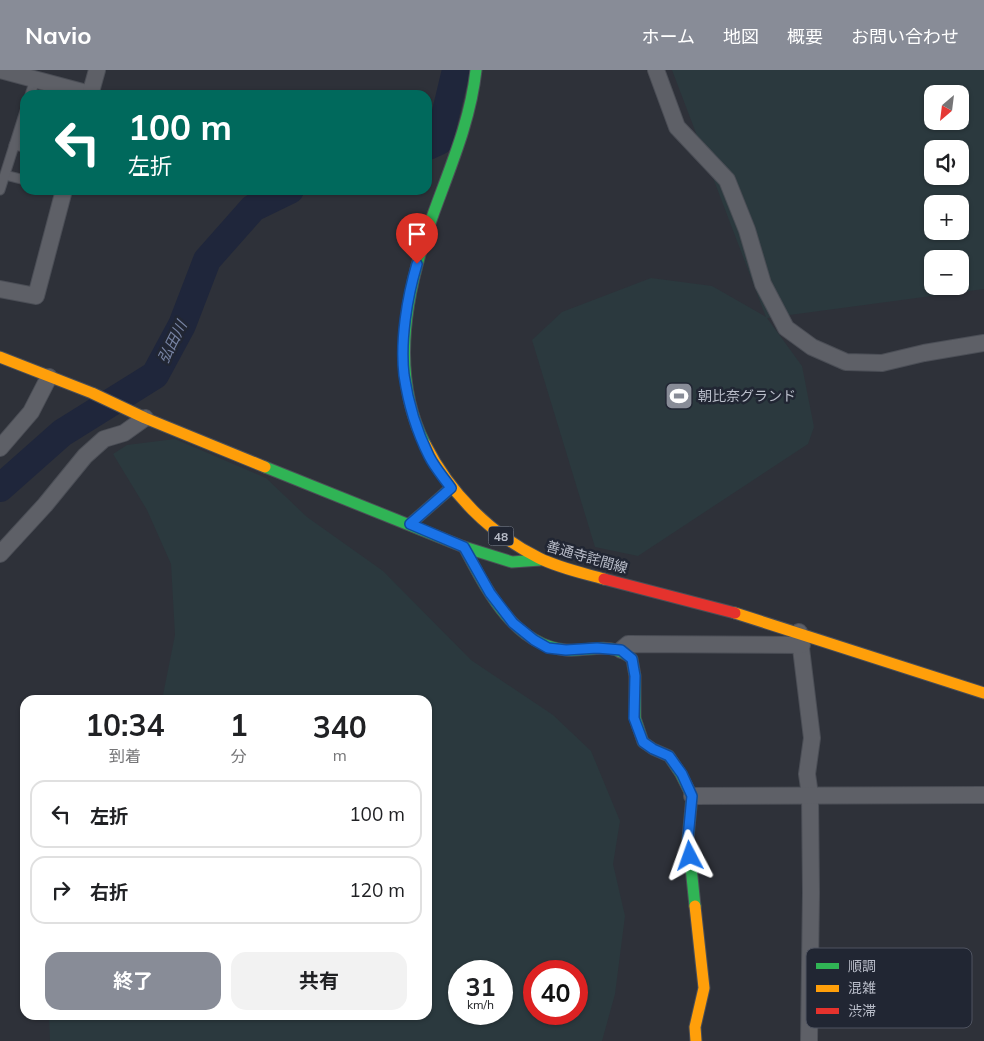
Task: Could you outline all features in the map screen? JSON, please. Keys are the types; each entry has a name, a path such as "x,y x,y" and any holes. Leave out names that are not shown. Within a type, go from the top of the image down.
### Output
{"street":[{"path":"0,70 32,87 54,90"},
{"path":"91,90 96,70"},
{"name":"善通寺詫間線","path":"476,70 470,111 461,142 428,228 412,282 404,332 404,375 413,415 430,457 451,488 473,513 500,536 540,560 591,576 684,598 801,638 984,693"},
{"path":"656,70 677,127 726,180 747,230 763,284 786,328 812,348 846,362 882,363 924,353 984,343"},
{"path":"0,289 36,296 63,195"},
{"path":"0,357 98,396 140,416 464,547 512,562 540,560"},
{"path":"0,448 31,412 48,377"},
{"path":"0,554 45,505 85,456 104,439 124,433 140,416"},
{"path":"410,524 451,488"},
{"path":"464,547 490,593 513,623 534,640 548,648 566,650 597,648 621,650 632,659 635,676 634,718 643,742 669,756 682,774 692,796 688,838 704,988 695,1027 696,1041"},
{"path":"621,650 628,644 801,638 812,738 807,774 810,794 809,948"},
{"path":"692,796 984,794"},
{"path":"809,1028 809,1041"}],"lane":[{"path":"0,190 20,127"},
{"path":"14,145 20,147"},
{"path":"5,175 20,179"}],"shaded area":[{"path":"672,70 984,70 984,289 969,291 969,250 924,250 924,295 939,295 767,318 802,366 814,427 808,444 638,556 595,547 532,340 562,312 651,278 712,286 766,317"},
{"path":"175,439 266,478 307,517 383,571 471,660 553,715 591,751 620,821 613,864 625,916 615,994 602,1041 50,1041 49,1020 432,1020 432,695 163,695 175,635 171,564 147,510 113,454 127,445"}],"waterway":[{"name":"弘田川","path":"432,144 439,141 456,70"},
{"name":"弘田川","path":"0,488 62,433 155,375 182,325 207,260 253,208 280,195"}],"traffic: fast":[{"path":"425,444 414,418 407,391 405,335 408,307 413,280 429,226 469,110 476,70"},
{"path":"265,467 464,547 512,562 540,560"},
{"path":"410,524 451,488"},
{"path":"464,547 482,580 503,612 531,638 547,646 566,650 608,648 624,653 632,659 635,676 635,718 643,742 669,756 692,796 688,838 695,906"}],"traffic: slow":[{"path":"0,357 92,393 145,418 265,467"},
{"path":"425,444 446,479 459,495 504,537 547,562 604,579"},
{"path":"735,613 984,693"},
{"path":"695,906 704,988 695,1027 696,1041"}],"traffic: jam":[{"path":"604,579 735,613"}],"place":[{"name":"朝比奈グランド","path":"679,396"}],"route":[{"path":"417,264 412,282 404,332 404,375 413,415 430,457 451,488 410,524 464,547 490,593 513,623 534,640 548,648 566,650 597,648 621,650 632,659 635,676 634,718 643,742 669,756 682,774 692,796 688,838 690,856"}]}
